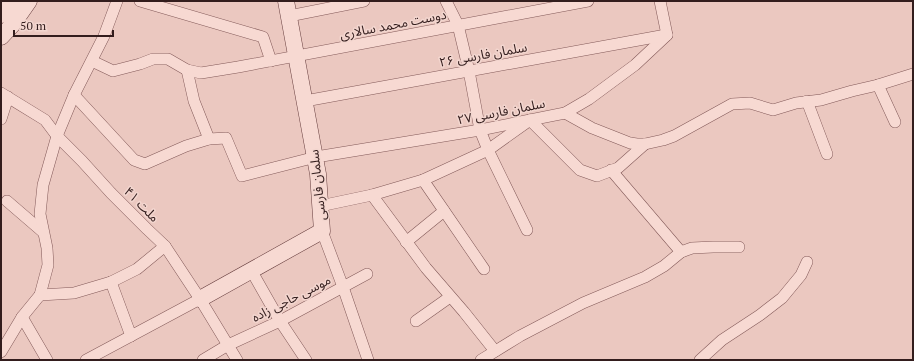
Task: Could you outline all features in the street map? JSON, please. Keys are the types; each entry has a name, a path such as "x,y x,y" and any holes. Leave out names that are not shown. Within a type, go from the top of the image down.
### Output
{"street":[{"path":"1,16 12,1"},
{"path":"1,37 13,24 29,1"},
{"path":"1,352 22,317 40,295 48,265 47,248 40,214 43,185 57,136 74,95 104,36 118,1"},
{"path":"140,1 263,37 271,61"},
{"path":"288,8 364,1"},
{"path":"446,1 458,26 470,71 480,130 488,150 527,230"},
{"name":"دوست محمد سالاری","path":"187,70 201,73 271,61 588,1"},
{"path":"660,1 667,35"},
{"name":"سلمان فارسی","path":"200,299 322,231 316,157 288,8"},
{"name":"سلمان فارسی ۲۶","path":"305,101 667,35"},
{"name":"سلمان فارسی ۲۷","path":"209,139 226,138 242,176 316,157 480,130 565,113 589,99 635,65 667,35"},
{"path":"74,95 134,160 145,164 186,146 209,139 194,101 187,70 168,58 153,59 113,71 92,61"},
{"path":"565,113 592,128 630,143 646,144 674,136 732,104 750,103 773,110 796,103 821,100 852,91 878,86 912,75"},
{"path":"878,86 895,122"},
{"path":"1,118 5,95"},
{"name":"ملت ۴۱","path":"5,95 45,120 57,136 111,193 165,246 200,299 237,360"},
{"path":"807,101 827,154"},
{"path":"320,206 372,195 423,180 488,150 530,120 580,170 597,176 618,168 646,144"},
{"path":"611,170 681,252"},
{"path":"423,180 484,269"},
{"path":"372,195 426,268 495,351"},
{"path":"7,201 43,232"},
{"path":"406,242 444,211"},
{"path":"322,231 368,360"},
{"path":"40,295 74,293 111,282 137,269 165,246"},
{"path":"481,360 520,336 583,303 644,278 664,266 681,252 692,248 739,247"},
{"path":"700,360 722,340 760,315 782,298 801,275 807,262"},
{"path":"251,270 280,321 306,360"},
{"name":"موسی حاجی زاده","path":"203,360 228,345 280,321 368,274"},
{"path":"111,282 131,336"},
{"path":"416,321 450,297"},
{"path":"86,360 200,299"},
{"path":"22,317 47,360"},
{"path":"1,330 9,338"}]}
